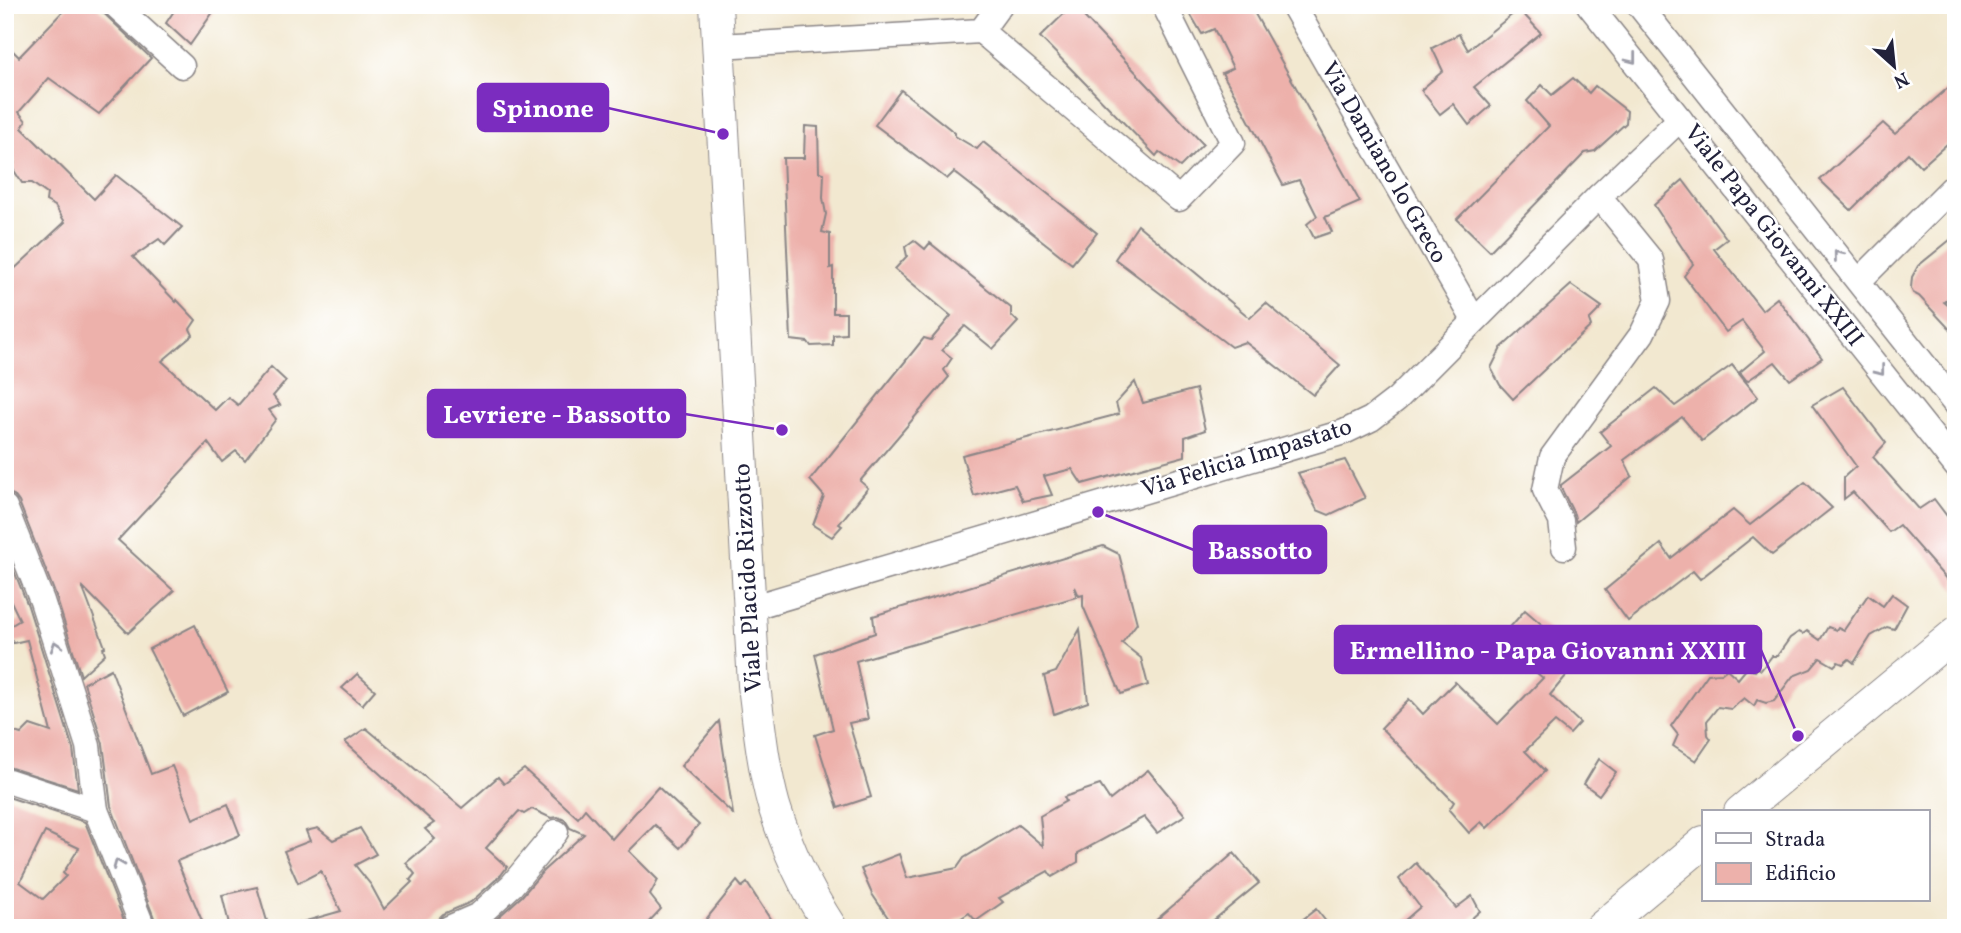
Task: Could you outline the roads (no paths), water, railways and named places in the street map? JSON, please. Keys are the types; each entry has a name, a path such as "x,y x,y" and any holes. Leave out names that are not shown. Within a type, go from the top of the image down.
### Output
{"street":[{"path":"115,5 182,66"},
{"name":"Viale Placido Rizzotto","path":"716,5 754,685 761,743 774,806 791,851 831,928"},
{"path":"981,31 1000,5"},
{"path":"719,46 981,31 1179,199 1233,144 1164,5"},
{"name":"Via Damiano lo Greco","path":"1293,5 1474,320"},
{"name":"Viale Papa Giovanni XXIII","path":"1590,5 1956,467"},
{"name":"Viale Papa Giovanni XXIII","path":"1639,5 1956,405"},
{"name":"Via Felicia Impastato","path":"750,608 1344,432 1371,419 1397,398 1680,119"},
{"path":"1859,281 1956,184"},
{"path":"1564,547 1561,521 1545,490 1552,457 1642,334 1658,300 1651,260 1599,196"},
{"path":"5,507 42,601 88,746 96,810 143,928"},
{"path":"1742,810 1956,633"},
{"path":"5,780 96,810"},
{"path":"449,928 479,915 512,884 556,832"},
{"path":"1601,928 1702,844"}],"place":[{"name":"Spinone","path":"723,134"},
{"name":"Levriere - Bassotto","path":"782,430"},
{"name":"Bassotto","path":"1098,512"},
{"name":"Ermellino - Papa Giovanni XXIII","path":"1798,736"}]}
